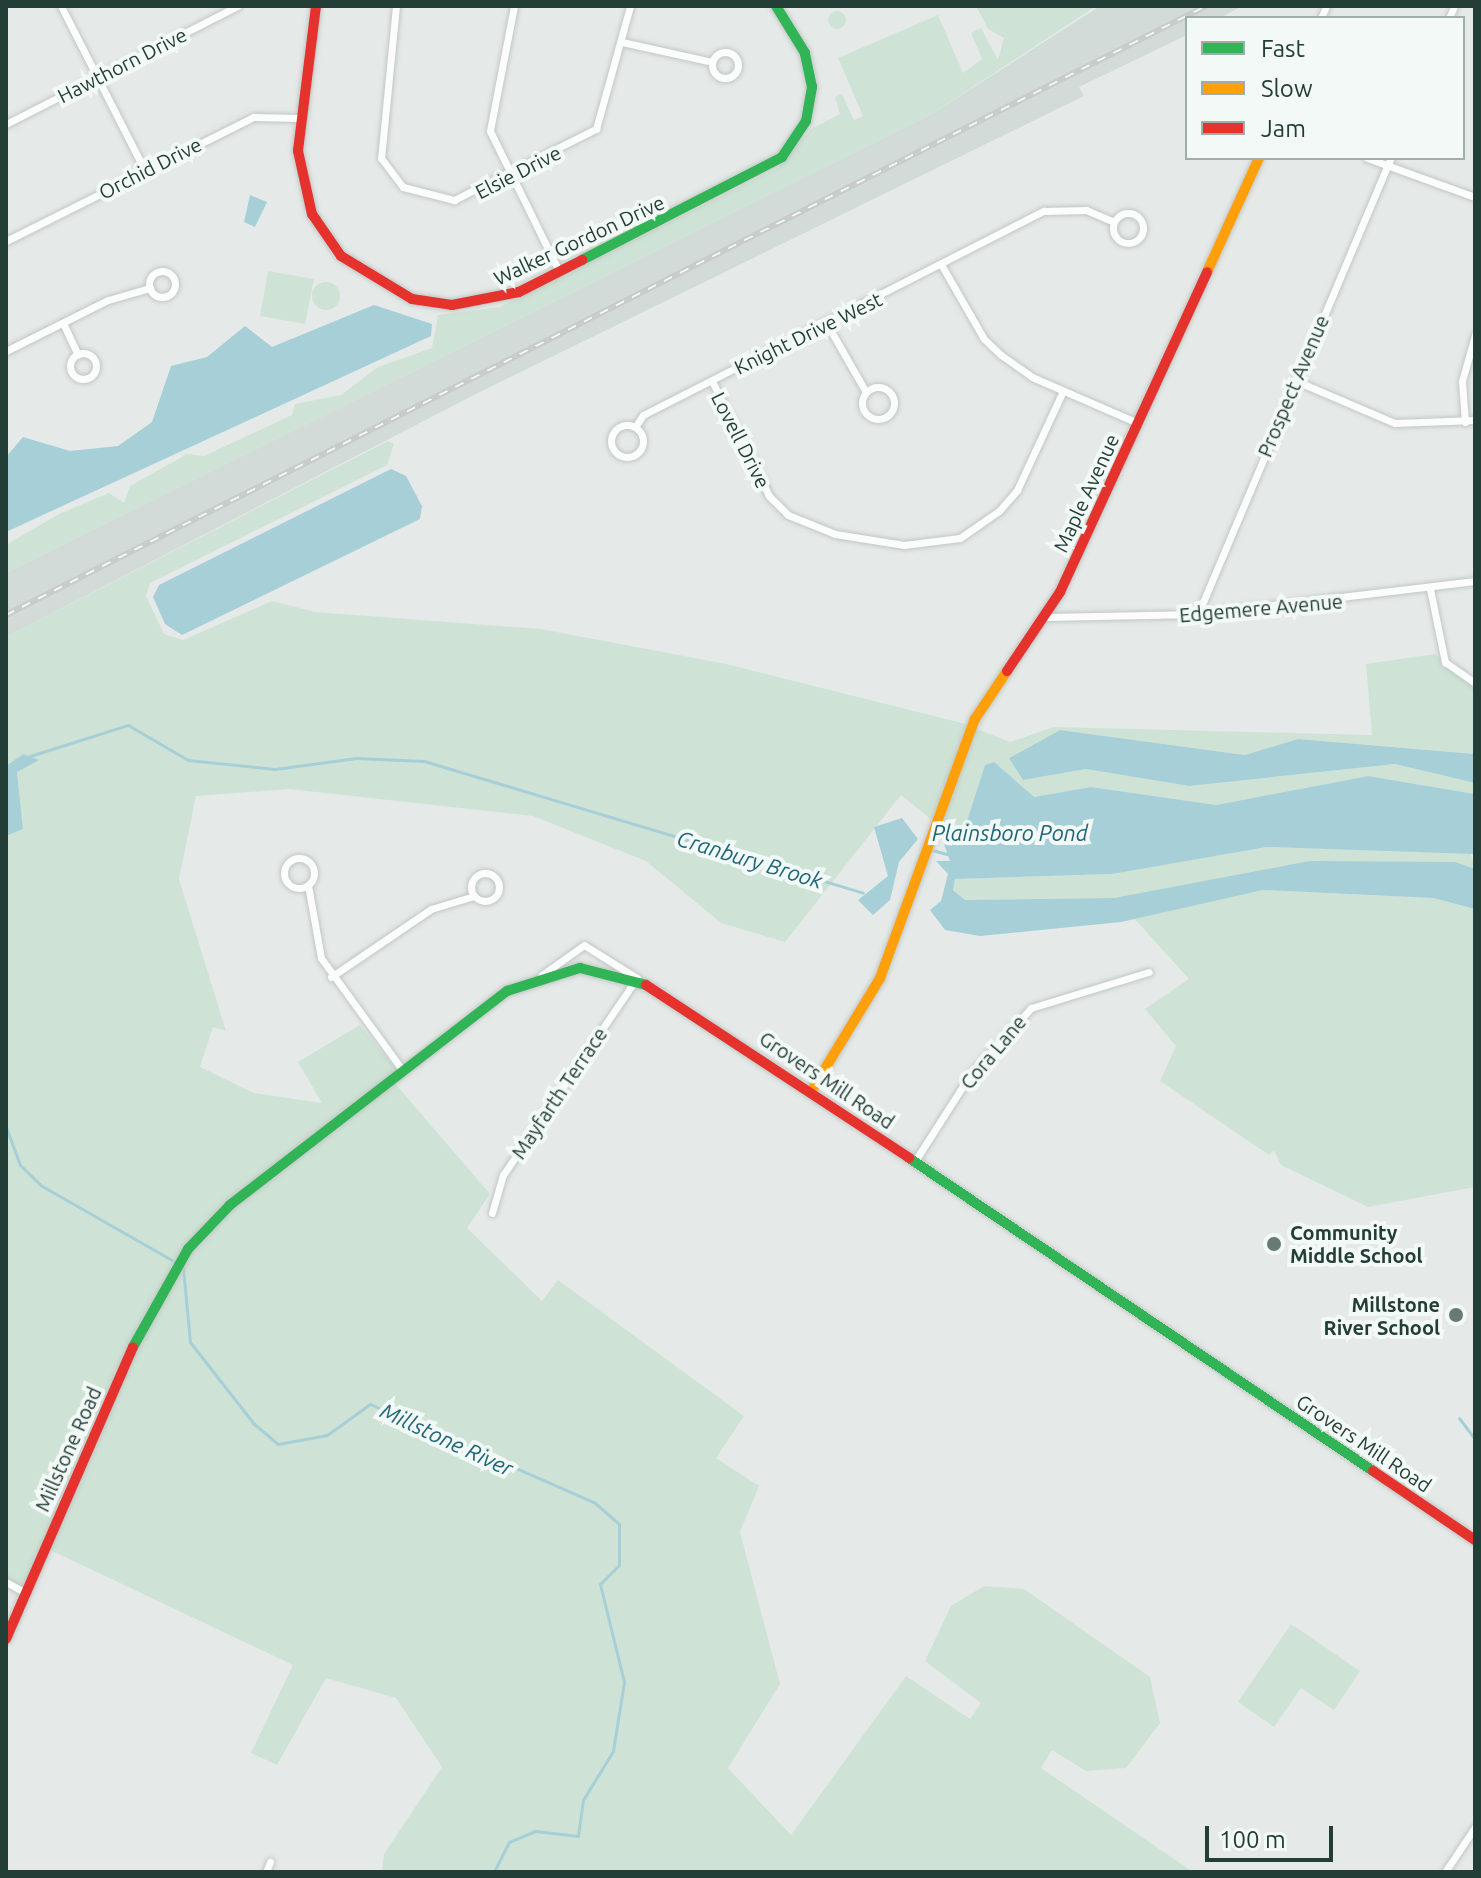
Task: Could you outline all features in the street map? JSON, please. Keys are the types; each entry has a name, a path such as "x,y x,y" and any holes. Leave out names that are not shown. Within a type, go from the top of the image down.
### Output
{"street":[{"path":"61,6 145,171"},
{"name":"Hawthorn Drive","path":"6,124 238,6"},
{"name":"Walker Gordon Drive","path":"316,6 299,118 300,174 318,226 349,265 383,288 463,305 505,297 760,172 788,151 806,121 811,78 776,6"},
{"name":"Elsie Drive","path":"396,6 379,144 387,172 407,189 449,200 510,175 599,126 630,6"},
{"path":"514,6 489,122 510,175 559,271"},
{"path":"622,42 712,62"},
{"name":"Orchid Drive","path":"6,241 254,117 299,118"},
{"name":"Maple Avenue","path":"812,1090 880,978 975,719 1046,617 1258,160"},
{"path":"1371,160 1475,197"},
{"name":"Prospect Avenue","path":"1198,614 1294,380 1390,160"},
{"name":"Knight Drive West","path":"635,427 643,415 942,266 1044,211 1076,208 1114,222"},
{"path":"1135,214 1143,233 1132,244 1120,242 1114,222 1135,214"},
{"path":"942,266 984,339 1063,391 1138,423"},
{"path":"6,351 63,323 150,288"},
{"path":"63,323 78,355"},
{"path":"827,324 866,392 868,416 890,414 888,390 866,392"},
{"path":"1465,422 1462,381 1475,335"},
{"path":"1294,380 1395,423 1475,420"},
{"name":"Lovell Drive","path":"712,381 769,496 788,515 835,534 904,545 960,538 999,511 1063,391"},
{"path":"635,427 640,450 619,455 614,432 635,427"},
{"name":"Edgemere Avenue","path":"1046,617 1198,614 1430,589 1475,581"},
{"path":"1430,589 1445,662 1475,683"},
{"path":"308,885 287,881 288,862 310,862 308,885 313,935 331,977 401,1068"},
{"path":"331,977 431,909 474,896"},
{"path":"542,975 578,947 592,945 637,978"},
{"name":"Grovers Mill Road","path":"170,1276 188,1249 230,1205 401,1068 542,975 580,968 637,978 812,1090 1475,1540"},
{"name":"Cora Lane","path":"915,1161 972,1072 1031,1008 1149,972"},
{"name":"Mayfarth Terrace","path":"492,1213 503,1175 637,978"},
{"name":"Millstone Road","path":"6,1639 170,1276"},
{"path":"6,1582 26,1593"},
{"path":"1445,1872 1475,1827"},
{"path":"266,1872 270,1862"}],"shaded area":[{"path":"1100,6 1242,6 1224,16 1185,16 1185,36 1079,87 1084,96 474,395 6,637 6,573 932,114"}],"green space":[{"path":"976,6 1096,6 932,114 6,573 6,545 59,514 109,493 124,503 130,486 187,454 204,456 292,415 295,404 341,395 378,367 432,348 438,315 500,307 778,168 811,129 840,114 835,97 842,94 854,120 863,116 838,58 938,15 963,73 982,59 971,33 981,28 998,60 1004,38 988,29"},
{"path":"837,11 846,20 837,29 828,20"},
{"path":"268,271 314,279 305,324 260,316"},
{"path":"326,282 336,286 340,296 336,306 326,310 316,306 312,296 316,286"},
{"path":"388,441 394,444 387,465 150,583 146,596 164,634 183,640 272,601 315,612 541,629 726,664 962,723 1010,742 1054,727 1372,735 1366,664 1435,654 1475,689 1475,754 1298,739 1245,755 1060,730 1010,757 1023,780 1086,769 1189,786 1395,764 1475,783 1475,794 1368,776 1216,805 1091,787 1034,797 985,766 960,843 901,795 785,942 721,923 646,861 533,816 289,789 196,796 179,879 226,1031 213,1027 200,1067 254,1093 322,1103 298,1062 360,1025 401,1075 393,1081 490,1194 467,1228 542,1301 558,1280 744,1416 716,1458 759,1486 740,1532 780,1684 728,1768 791,1835 906,1676 970,1719 981,1703 925,1661 951,1606 984,1586 1024,1589 1150,1677 1160,1723 1126,1768 1086,1771 1052,1750 1041,1768 1193,1872 382,1872 384,1854 442,1767 396,1698 326,1678 277,1765 251,1753 293,1665 46,1548 27,1590 6,1578 6,836 23,829 17,772 23,754 6,766 6,637"},
{"path":"1267,847 1470,852 1475,869 1309,861 1114,898 965,900 953,890 955,879 1112,874"},
{"path":"1263,890 1433,898 1475,909 1475,1187 1368,1207 1281,1165 1274,1150 1269,1155 1160,1081 1176,1046 1145,1009 1189,979 1133,917"},
{"path":"1291,1624 1360,1671 1334,1710 1301,1688 1274,1727 1238,1702"}],"water":[{"path":"250,195 267,202 255,227 244,222"},
{"path":"374,305 432,324 431,336 6,532 6,457 23,437 70,451 118,446 152,422 171,366 207,357 245,326 272,347"},
{"path":"391,469 406,476 422,506 420,519 182,635 165,624 153,597 159,585"},
{"name":"Plainsboro Pond","path":"1060,730 1245,755 1298,739 1475,754 1475,783 1395,764 1189,786 1086,769 1023,780 1009,758"},
{"path":"23,754 39,760 17,772 23,829 6,836 6,766"},
{"name":"Plainsboro Pond","path":"994,762 1034,797 1091,787 1216,805 1368,776 1475,794 1475,854 1267,847 1112,874 955,879 953,890 965,900 1114,898 1309,861 1455,862 1475,869 1475,909 1433,898 1263,890 1121,922 980,936 945,930 930,910 941,901 948,874 936,861 950,861 944,844 960,843 985,765"},
{"name":"Cranbury Brook","path":"902,818 918,839 899,862 890,900 873,915 858,900 888,876 874,827"}],"waterway":[{"name":"Cranbury Brook","path":"30,756 128,725 188,760 275,769 356,758 424,761 863,893"},
{"name":"Cranbury Brook","path":"932,850 955,856"},
{"name":"Millstone River","path":"6,1127 20,1165 42,1186 177,1263"},
{"name":"Millstone River","path":"183,1268 190,1342 254,1424 278,1444 327,1435 370,1404 595,1503 619,1524 619,1565 600,1584 624,1682 613,1751 583,1800 578,1836 535,1831 509,1842 494,1872"},
{"path":"1459,1418 1475,1439"}],"railway":[{"path":"1186,16 1206,6"},
{"path":"6,615 1185,17"}],"traffic: fast":[{"path":"582,260 782,157 806,121 812,87 805,53 776,6"},
{"path":"133,1347 188,1249 230,1205 507,991 580,968 646,985"},
{"path":"909,1158 1373,1471"}],"traffic: slow":[{"path":"1207,272 1258,160"},
{"path":"812,1090 880,978 975,719 1007,671"}],"traffic: jam":[{"path":"316,6 298,151 312,214 341,256 412,299 452,305 519,292 582,260"},
{"path":"1007,671 1060,592 1207,272"},
{"path":"646,985 909,1158"},
{"path":"6,1639 133,1347"},
{"path":"1373,1471 1475,1540"}],"place":[{"name":"Community Middle School","path":"1274,1244"},
{"name":"Millstone River School","path":"1456,1315"}]}
